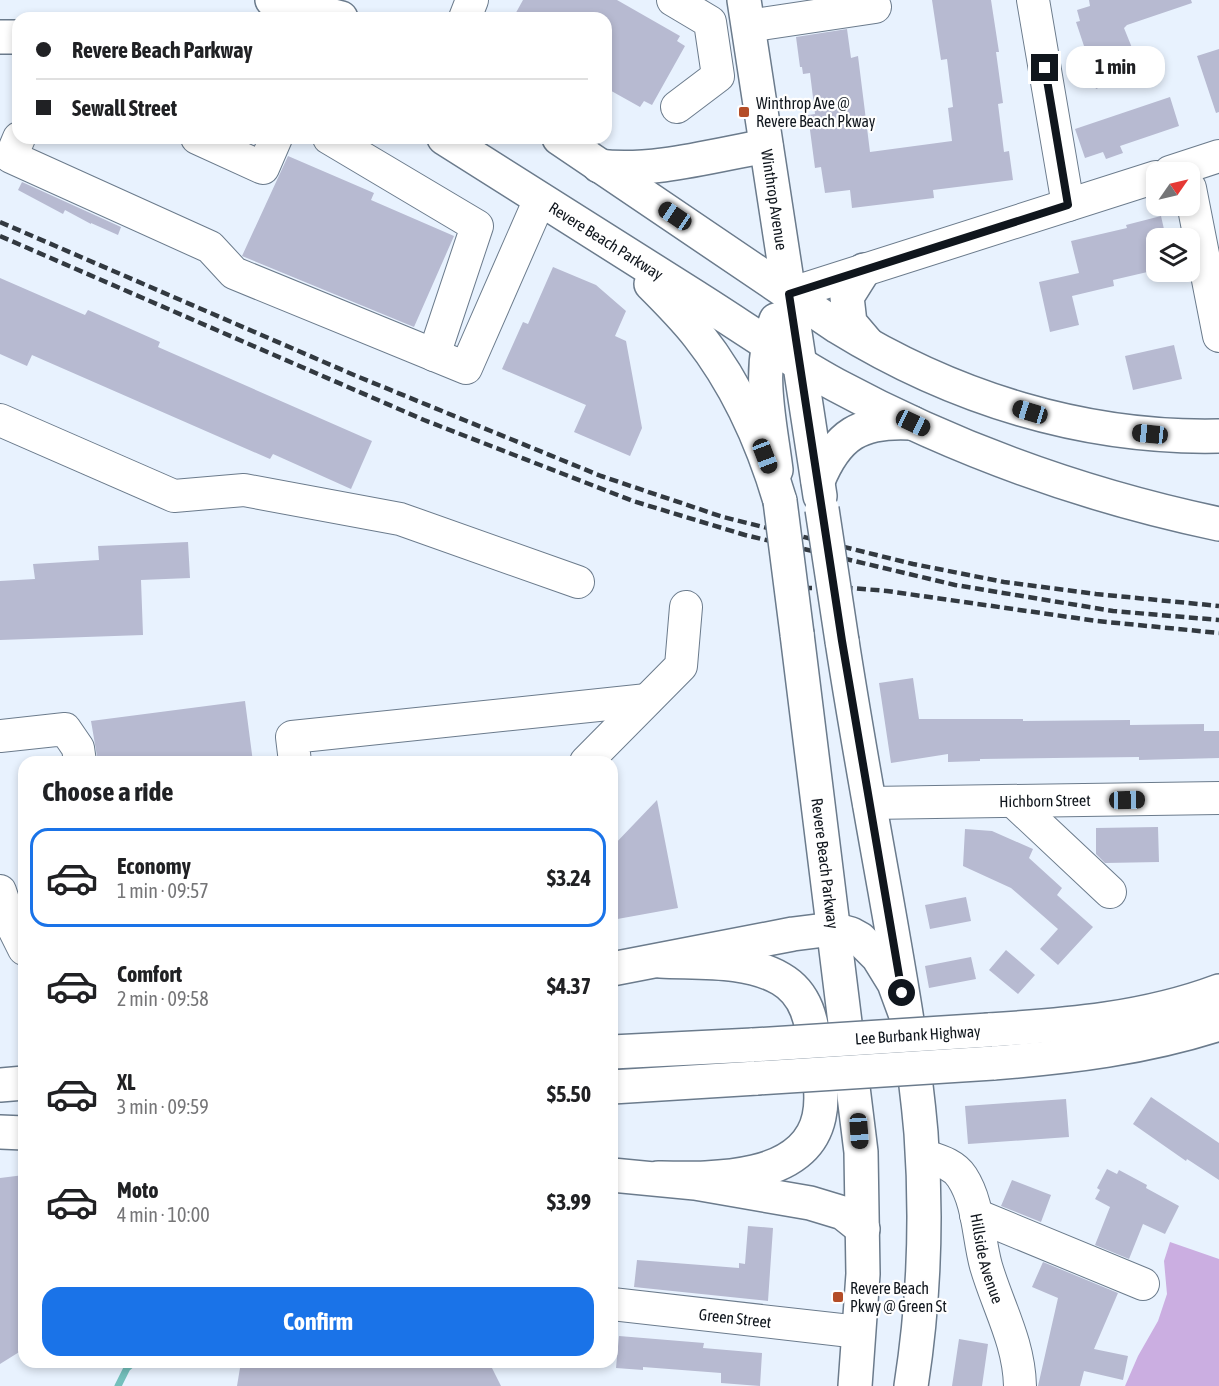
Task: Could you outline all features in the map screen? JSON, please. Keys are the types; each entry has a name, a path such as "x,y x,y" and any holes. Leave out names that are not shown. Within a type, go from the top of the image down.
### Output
{"main road":[{"path":"272,0 318,12"},
{"name":"Winthrop Avenue","path":"749,35 789,294"},
{"name":"Revere Beach Parkway","path":"453,144 838,386 913,423 990,455 1070,484 1129,502 1219,524"},
{"path":"568,144 868,345 922,372 968,391 1050,418 1150,434 1219,435"},
{"path":"599,166 643,167 766,146"},
{"path":"606,241 673,307 714,357 752,428 771,471 780,501"},
{"path":"864,270 847,297 850,323 868,345"},
{"path":"789,294 842,641 916,1090 922,1155 922,1279 920,1320 910,1386"},
{"name":"Revere Beach Parkway","path":"789,294 768,343 766,380 859,1131 863,1229 860,1332 855,1386"},
{"path":"820,495 829,457 842,440 851,434 880,424 913,423"},
{"path":"618,968 794,934 833,929 860,939 878,957 894,983 905,1013"},
{"path":"658,1178 725,1176 756,1171 783,1162 801,1152 808,1144 817,1126 821,1105 810,1017 802,998 790,985 775,976 745,968 660,961"},
{"name":"Lee Burbank Highway","path":"618,1052 1075,1024 1118,1018 1175,1005 1219,991"},
{"name":"Lee Burbank Highway","path":"618,1087 993,1063 1114,1050 1174,1037 1219,1024"},
{"path":"0,1085 18,1084"},
{"path":"0,1131 18,1129"},
{"path":"0,1131 18,1132"},
{"path":"618,1175 729,1188 823,1206 850,1217 863,1229"}],"street":[{"path":"673,0 710,22 716,61"},
{"path":"1033,0 1068,205"},
{"path":"677,107 716,61 749,35 875,7"},
{"path":"16,144 11,157 210,247 234,273 466,368 540,199"},
{"path":"210,144 263,168 273,144"},
{"path":"339,144 477,226 434,355"},
{"path":"1200,165 1219,156"},
{"path":"789,294 1068,205 1146,184"},
{"path":"1188,216 1219,336"},
{"path":"0,420 174,496 244,490 400,519 578,582"},
{"path":"592,756 681,666 686,606"},
{"path":"294,756 292,737 647,700"},
{"path":"0,736 65,729 78,748 79,756"},
{"name":"Hichborn Street","path":"869,803 1219,798"},
{"path":"1013,801 1110,892"},
{"path":"9,893 10,921 18,937"},
{"name":"Hillside Avenue","path":"922,1155 945,1163 957,1171 966,1184 976,1215 987,1269 1014,1341 1020,1386"},
{"path":"976,1215 1143,1284"},
{"name":"Green Street","path":"618,1305 860,1332"}],"shaded area":[{"path":"1170,1242 1219,1259 1219,1386 1125,1386 1138,1356 1158,1321 1167,1294 1164,1261"}],"building":[{"path":"523,0 617,0 680,36 677,41 685,46 652,105 644,101 640,107 612,91 612,12 516,12"},
{"path":"932,0 991,0 999,52 996,52 1003,103 998,104 1004,152 1009,151 1013,180 933,190 934,198 852,208 850,190 825,193 821,167 815,168 808,115 815,114 810,73 803,74 802,67 800,67 796,37 847,29 851,58 858,56 870,152 952,141 948,108 953,107 947,59 941,60"},
{"path":"1089,0 1191,0 1192,3 1127,25 1124,28 1141,70 1096,89 1086,62 1089,61 1076,22 1080,21 1077,10 1090,6"},
{"path":"1219,49 1219,112 1216,113 1197,56"},
{"path":"1170,97 1179,126 1120,146 1123,153 1106,159 1103,152 1085,158 1075,129"},
{"path":"288,156 374,193 371,200 454,236 414,327 242,256"},
{"path":"22,182 121,227 118,235 65,210 63,214 18,190"},
{"path":"1161,216 1164,228 1146,228 1146,272 1113,280 1114,286 1072,296 1079,325 1050,332 1039,282 1079,273 1071,241 1127,228 1126,225"},
{"path":"553,267 596,285 626,311 615,336 626,341 642,428 630,456 574,432 586,405 502,369 523,322 528,324"},
{"path":"0,278 85,315 88,310 160,342 158,347 372,441 351,489 273,454 270,459 32,355 27,366 0,354"},
{"path":"1174,345 1182,379 1133,390 1125,356"},
{"path":"188,542 190,578 141,580 143,635 0,640 0,581 35,579 33,564 99,560 98,546"},
{"path":"913,678 919,719 1130,720 1130,725 1204,724 1204,731 1219,731 1219,758 980,759 980,761 948,762 948,754 891,763 879,683"},
{"path":"245,701 252,756 97,756 91,721"},
{"path":"657,800 678,908 618,919 618,841"},
{"path":"1158,827 1159,862 1105,863 1096,854 1096,828"},
{"path":"965,829 992,831 1033,849 1029,858 1062,888 1057,895 1093,927 1058,965 1040,949 1058,929 1011,888 963,866"},
{"path":"966,897 971,921 930,929 925,905"},
{"path":"1006,950 1035,975 1018,994 989,970"},
{"path":"971,957 976,979 929,988 925,966"},
{"path":"1151,1097 1219,1143 1219,1180 1187,1159 1186,1161 1133,1124"},
{"path":"1066,1099 1069,1137 968,1144 965,1106"},
{"path":"1107,1169 1117,1174 1119,1170 1179,1206 1165,1234 1143,1224 1129,1259 1095,1245 1110,1207 1095,1199 1100,1190 1097,1188"},
{"path":"18,1176 18,1353 0,1364 0,1178"},
{"path":"1012,1180 1051,1195 1041,1222 1001,1206"},
{"path":"748,1226 773,1228 768,1301 634,1287 637,1260 739,1268 739,1263 745,1264"},
{"path":"1043,1262 1118,1293 1094,1349 1128,1356 1123,1380 1084,1371 1080,1386 1038,1386 1058,1298 1032,1287"},
{"path":"619,1336 704,1343 703,1348 762,1353 760,1386 721,1383 721,1373 643,1367 643,1370 616,1368 618,1368"},
{"path":"959,1339 988,1344 982,1386 952,1386"},
{"path":"240,1368 492,1368 501,1386 237,1386"}],"waterway":[{"path":"118,1386 127,1368"}],"railway":[{"path":"0,222 354,375 601,476 723,517 913,564 1004,582 1219,606"},
{"path":"0,236 424,420 633,501 745,535 955,585 1113,611 1219,620"},
{"path":"776,588 851,588 887,591 1097,621 1219,633"}],"place":[{"name":"Winthrop Ave @ Revere Beach Pkway","path":"744,112"},
{"name":"Revere Beach Pkwy @ Green St","path":"838,1297"}],"route":[{"path":"902,993 863,771 789,294 1068,205 1045,68"}]}
